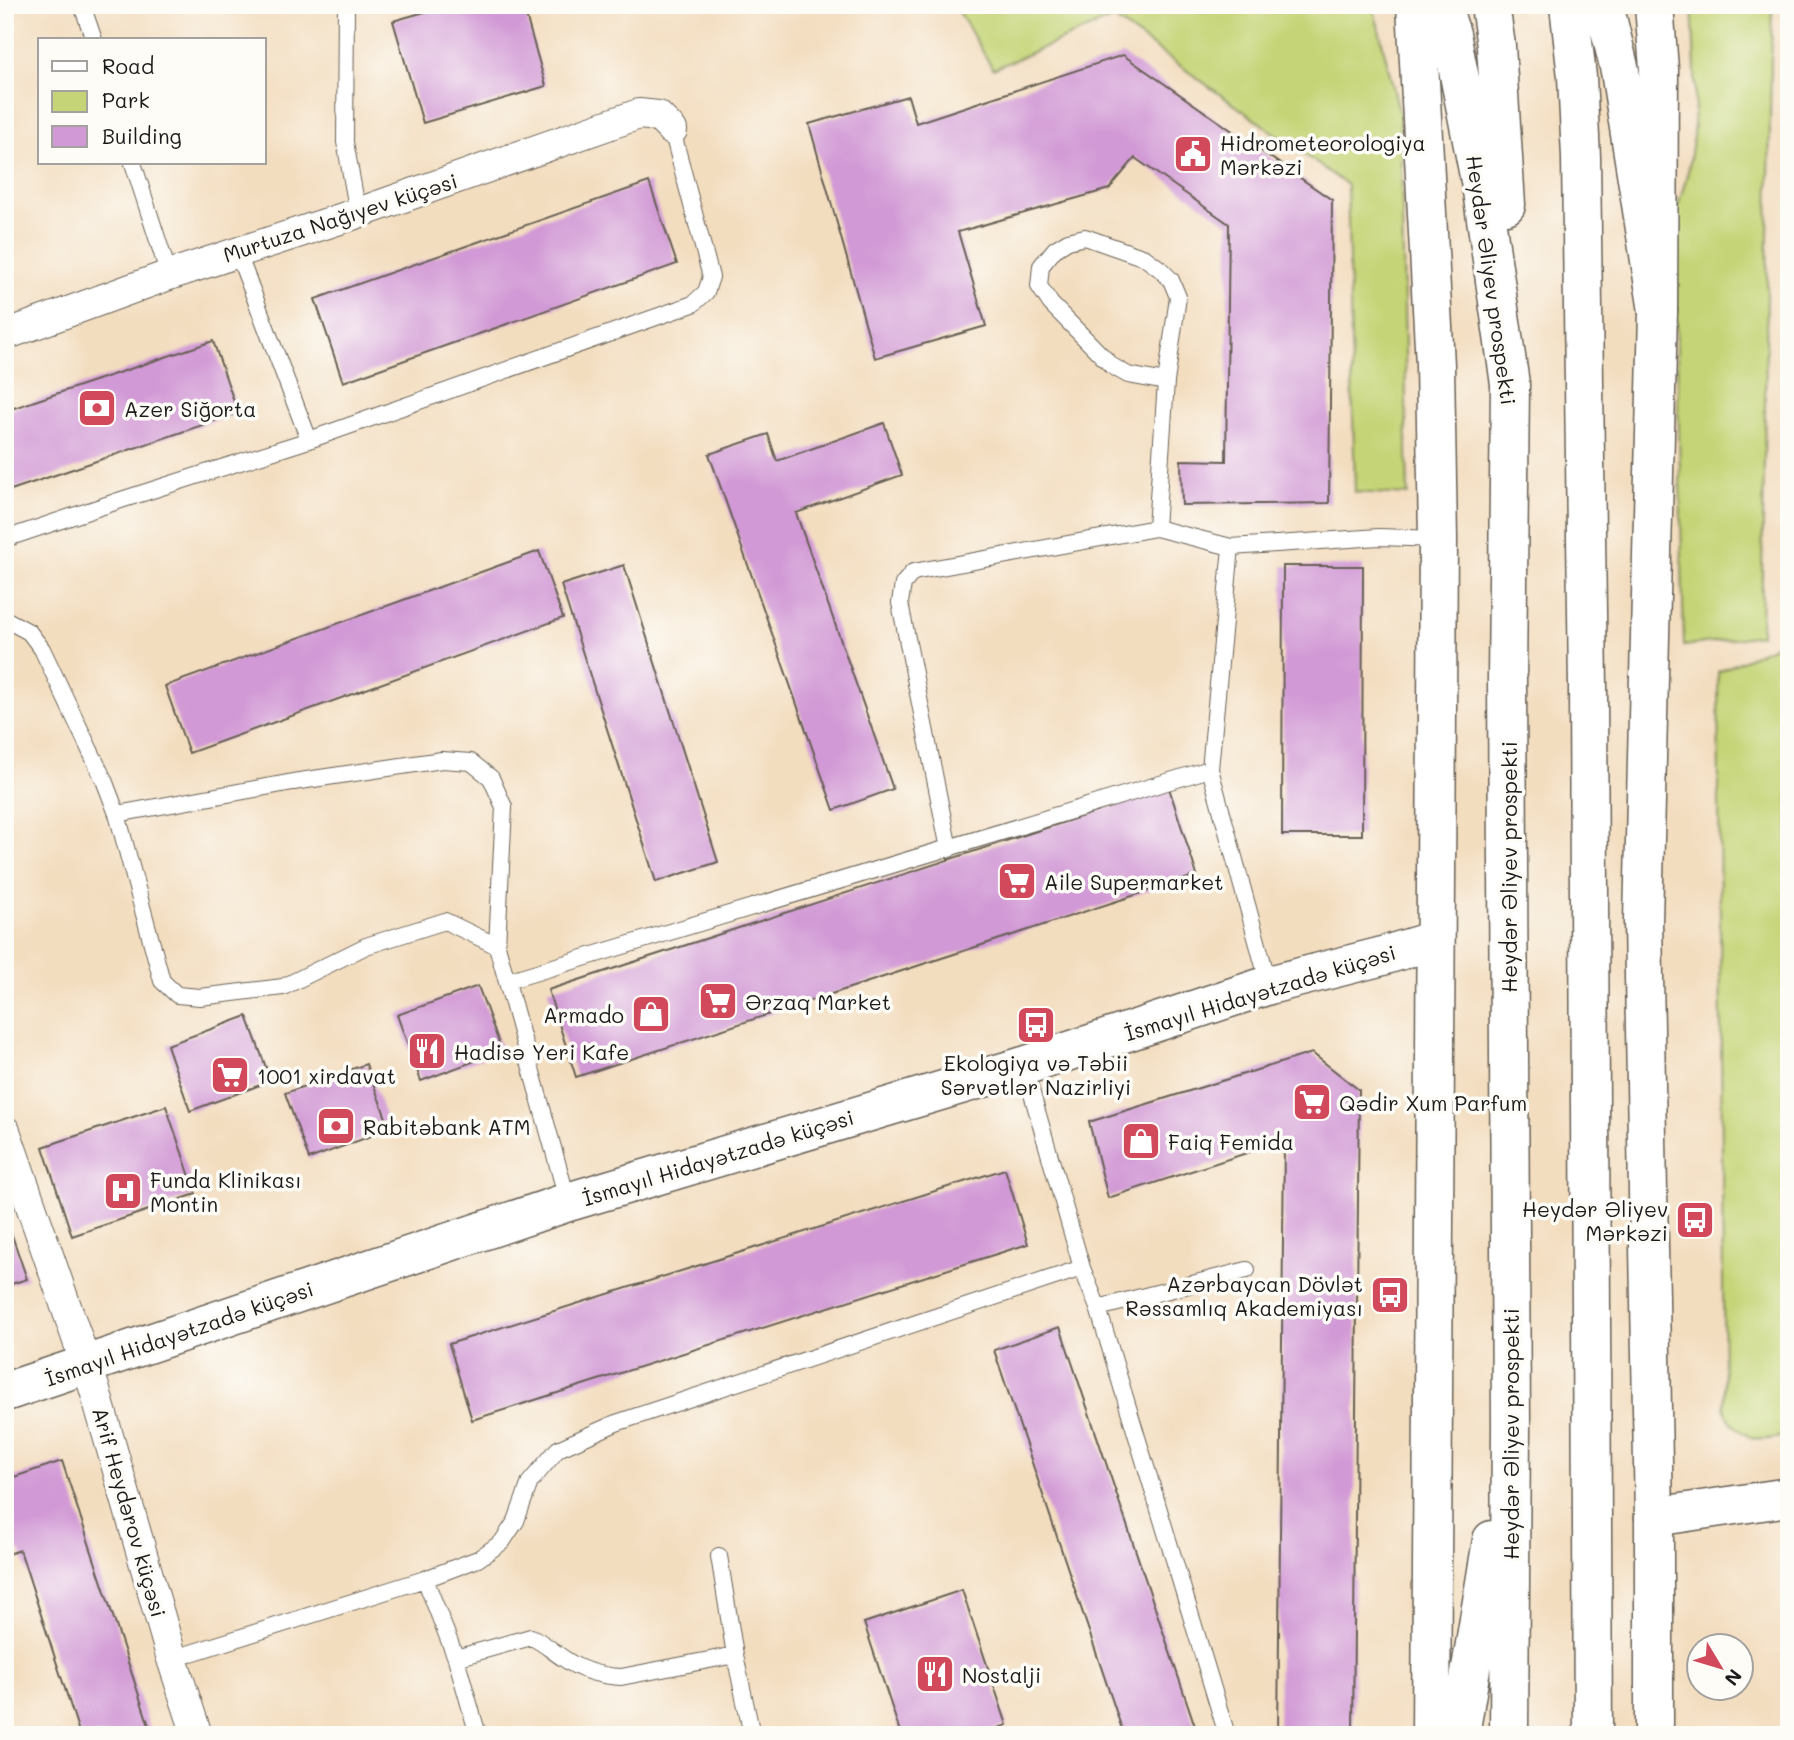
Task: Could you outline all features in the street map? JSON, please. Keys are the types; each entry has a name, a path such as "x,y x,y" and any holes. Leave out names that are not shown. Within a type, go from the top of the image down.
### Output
{"main road":[{"path":"1416,5 1435,365 1438,538 1431,1735"},
{"name":"Heydər Əliyev prospekti","path":"1441,5 1451,34 1480,178 1510,384 1507,694 1510,1735"},
{"path":"1490,5 1496,46 1506,213 1510,384"},
{"path":"1569,5 1577,77 1581,157 1588,673 1593,1735"},
{"path":"1604,5 1620,71 1658,311"},
{"path":"1654,5 1659,69 1658,311 1643,921 1654,1517 1654,1735"},
{"name":"İsmayıl Hidayətzadə küçəsi","path":"5,1392 568,1202 1024,1066 1269,985 1435,940"},
{"path":"1460,1735 1511,1424"},
{"path":"1654,1517 1789,1497"}],"street":[{"name":"Murtuza Nağıyev küçəsi","path":"5,335 237,251 358,213 639,114 657,116 672,130"},
{"name":"Arif Heydərov küçəsi","path":"5,1131 98,1400 172,1659 197,1735"}],"lane":[{"path":"82,5 93,38"},
{"path":"346,5 345,142 358,213"},
{"path":"5,539 309,440 693,304 706,292 711,277 672,130"},
{"path":"133,164 169,275"},
{"path":"1156,528 1166,382 1178,297 1171,280 1145,258 1085,237 1068,241 1055,249 1041,265 1039,286 1051,304 1112,366 1128,375 1166,382"},
{"path":"237,251 309,440"},
{"path":"949,849 900,603 903,584 913,572 1156,528 1230,547 1379,537 1438,538"},
{"path":"1230,547 1210,769 1269,985"},
{"path":"5,619 29,632 42,649 104,780 117,814 162,981 177,995 200,997 283,987 366,946 445,921 497,946"},
{"path":"117,814 320,778 442,760 471,762 491,778 504,807 497,946 568,1202"},
{"path":"507,981 1210,769"},
{"path":"1024,1066 1082,1268 1098,1308 1227,1735"},
{"path":"172,1659 425,1579 478,1559 502,1542 516,1521 530,1482 558,1449 616,1423 1082,1268"},
{"path":"1098,1308 1247,1270"},
{"path":"719,1556 752,1735"},
{"path":"425,1579 456,1658 478,1735"},
{"path":"456,1658 531,1637 589,1672 621,1677 735,1654"}],"green space":[{"path":"955,5 1373,5 1400,115 1408,495 1355,492 1347,185 1113,18 993,69"},
{"path":"1692,5 1772,5 1761,635 1684,646 1674,224 1689,169 1693,142 1695,64"},
{"path":"1778,644 1789,645 1789,1435 1763,1439 1748,1436 1738,1429 1729,1419 1724,1407 1718,672"}],"building":[{"path":"449,5 523,5 546,86 423,123 393,21"},
{"path":"1123,55 1332,200 1329,503 1182,505 1181,460 1226,461 1229,224 1135,158 1109,189 958,232 986,326 875,358 809,124 908,96 916,123"},
{"path":"649,182 677,264 343,382 315,299"},
{"path":"213,341 238,413 5,492 5,411"},
{"path":"884,423 902,475 796,513 893,789 834,810 709,454 768,434 777,461"},
{"path":"539,551 563,618 189,753 165,686"},
{"path":"624,565 718,862 656,882 561,585"},
{"path":"1283,566 1363,566 1362,835 1282,835"},
{"path":"1169,788 1197,875 576,1077 548,990"},
{"path":"478,986 502,1051 421,1081 397,1015"},
{"path":"247,1016 271,1081 190,1111 167,1045"},
{"path":"1312,1053 1359,1090 1353,1735 1278,1735 1284,1141 1108,1198 1089,1122"},
{"path":"366,1064 390,1129 309,1159 285,1093"},
{"path":"166,1106 196,1194 72,1236 43,1147"},
{"path":"1005,1169 1028,1244 472,1420 449,1344"},
{"path":"5,1215 27,1279 5,1286"},
{"path":"1060,1327 1198,1735 1124,1735 994,1350"},
{"path":"62,1461 152,1735 80,1735 20,1550 5,1555 5,1480"},
{"name":"Nostalji","path":"962,1590 1007,1725 978,1735 901,1735 864,1623"}],"place":[{"name":"Hidrometeorologiya Mərkəzi","path":"1193,154"},
{"name":"Azer Siğorta","path":"97,408"},
{"name":"Aile Supermarket","path":"1017,881"},
{"name":"Ərzaq Market","path":"718,1001"},
{"name":"Armado","path":"651,1014"},
{"name":"Ekologiya və Təbii Sərvətlər Nazirliyi","path":"1036,1025"},
{"name":"Hadisə Yeri Kafe","path":"427,1051"},
{"name":"1001 xirdavat","path":"230,1075"},
{"name":"Qədir Xum Parfum","path":"1312,1102"},
{"name":"Rabitəbank ATM","path":"336,1126"},
{"name":"Faiq Femida","path":"1141,1141"},
{"name":"Funda Klinikası Montin","path":"123,1191"},
{"name":"Heydər Əliyev Mərkəzi","path":"1695,1220"},
{"name":"Azərbaycan Dövlət Rəssamlıq Akademiyası","path":"1390,1295"},
{"name":"Nostalji","path":"935,1674"}]}
